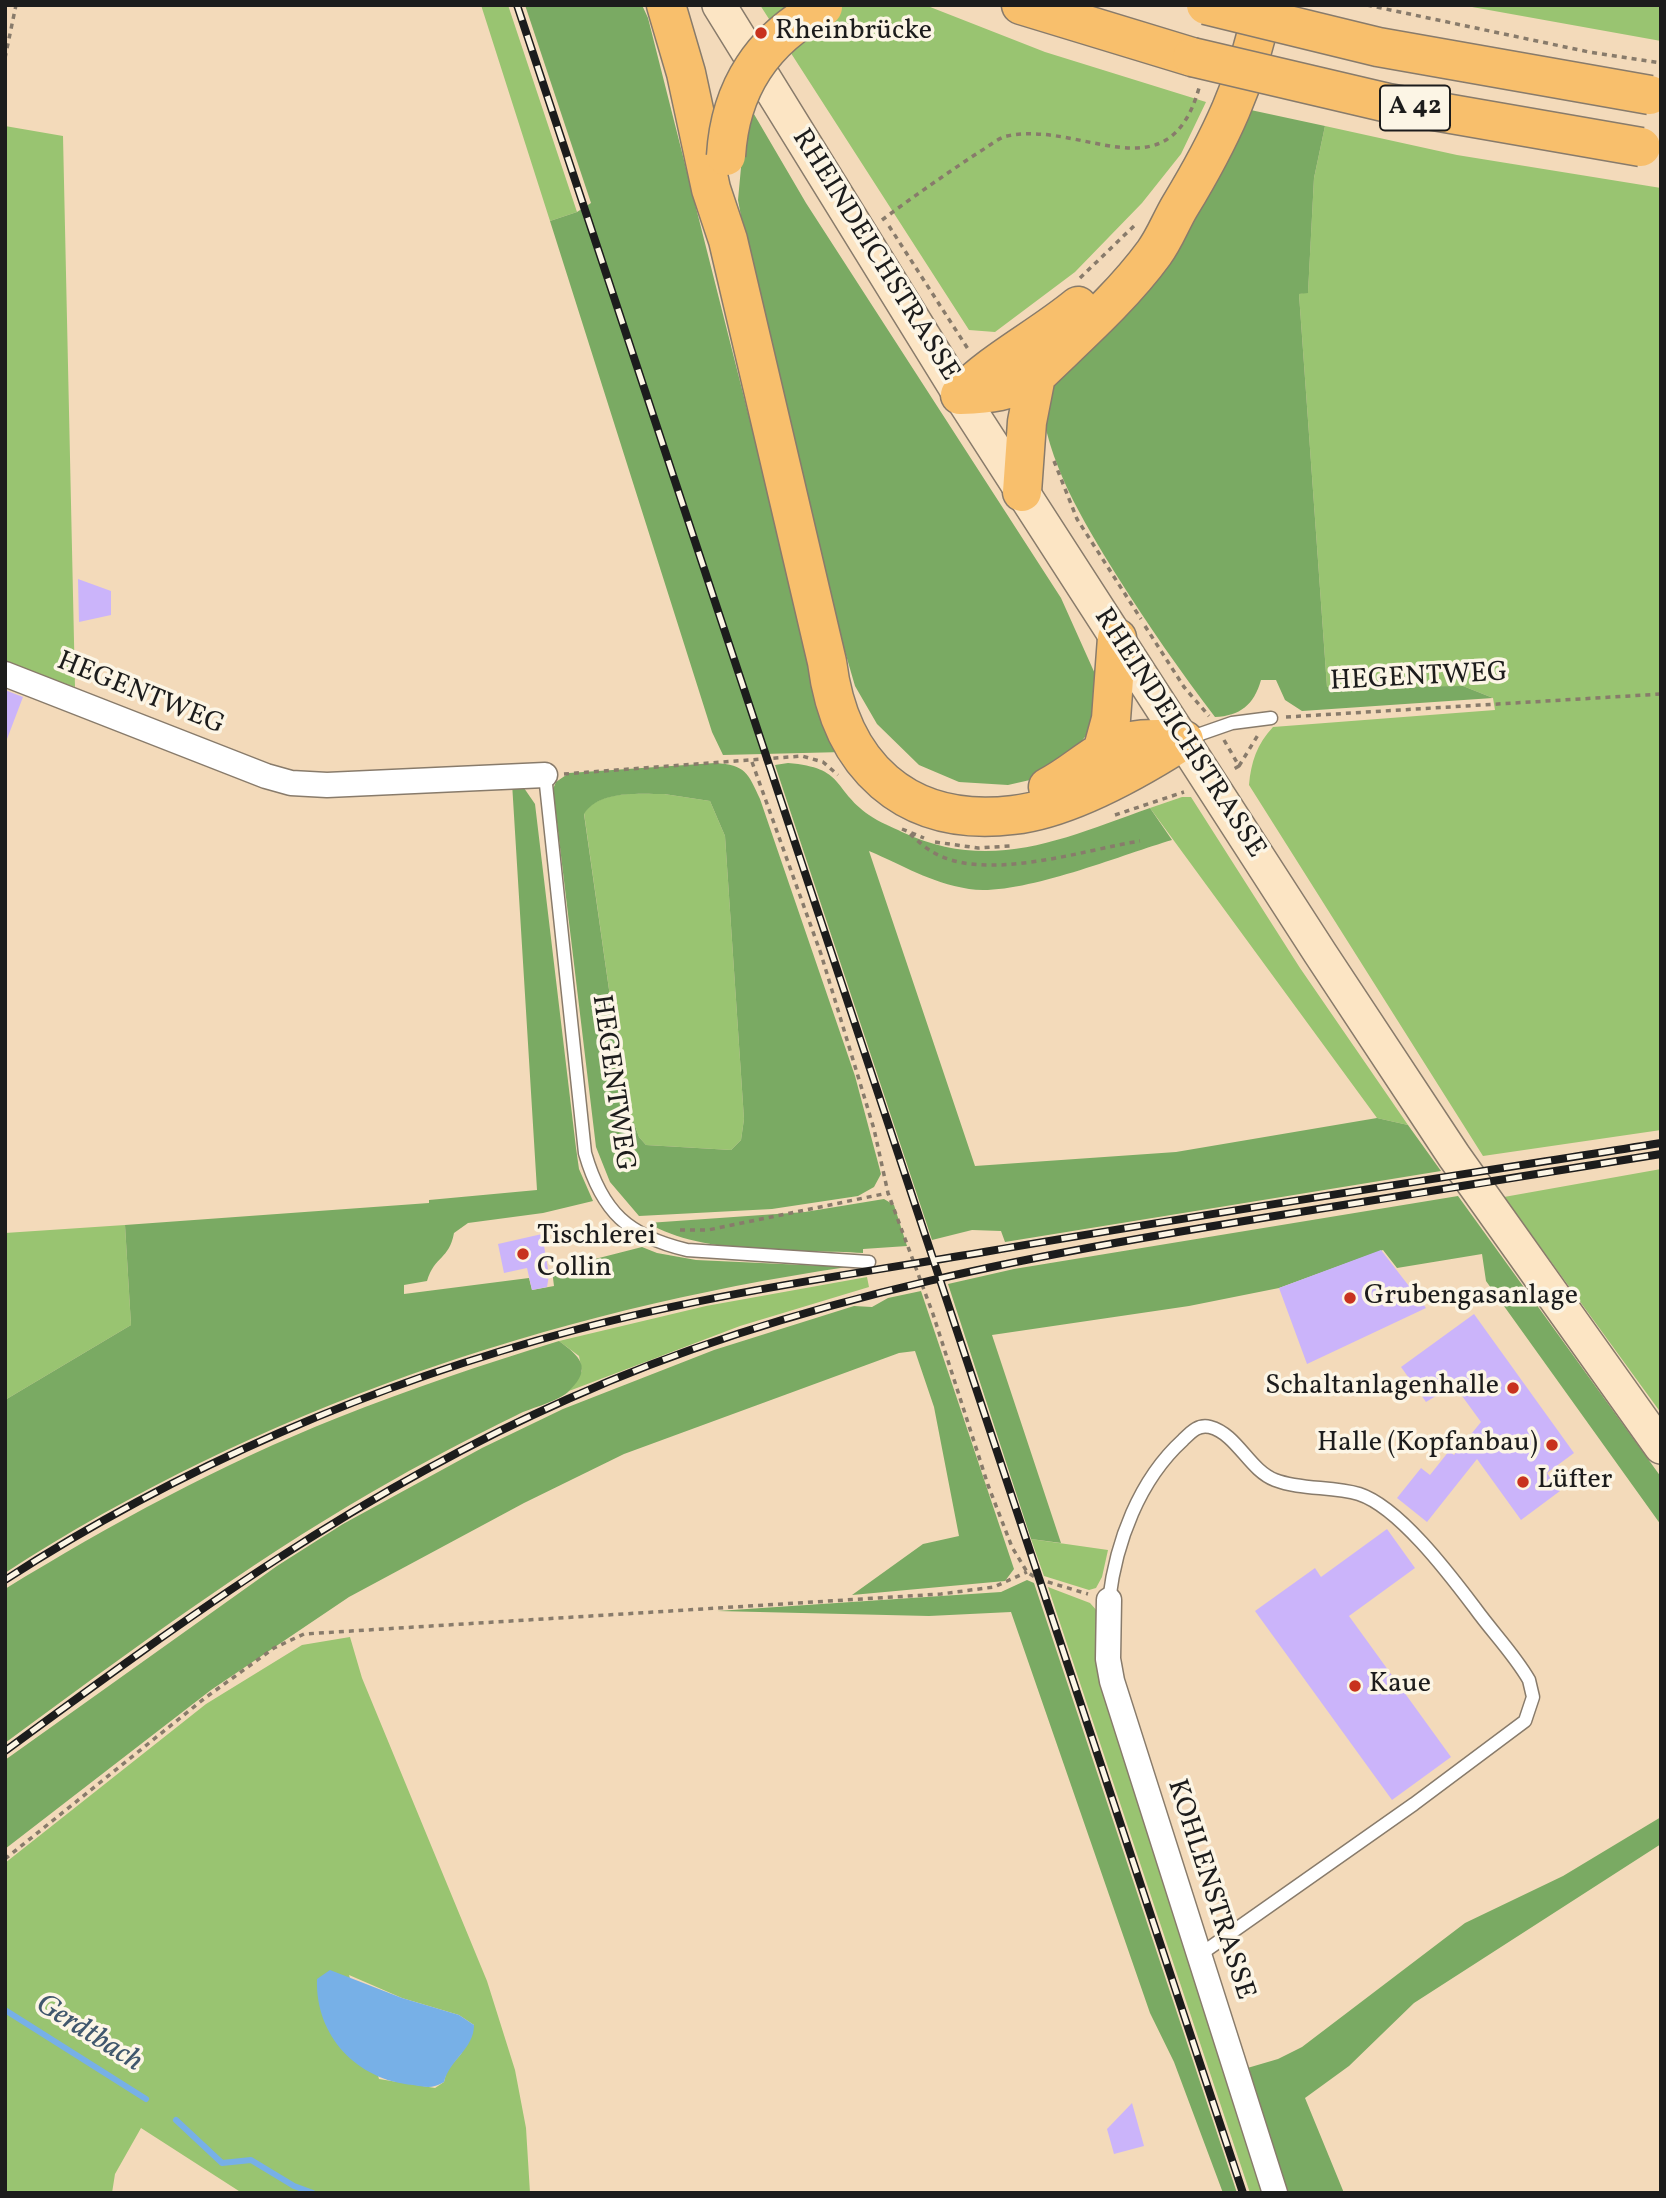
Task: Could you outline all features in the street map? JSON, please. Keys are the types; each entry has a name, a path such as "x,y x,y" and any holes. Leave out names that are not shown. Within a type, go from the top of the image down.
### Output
{"highway":[{"path":"666,5 686,73 710,189 728,240 827,662 831,695 840,723 867,766 896,791 918,803 951,813 985,817 1015,815 1049,806 1137,771 1200,734"},
{"name":"A 42","path":"1021,5 1196,71 1661,150"},
{"name":"A 42","path":"1205,5 1378,47 1661,97"},
{"path":"1179,207 1095,292 1039,336 972,370 996,394 1018,388 1036,376 1132,280 1155,251 1200,176 1233,109 1257,37 1263,5"},
{"path":"728,240 726,156 731,115 738,95 758,58 788,28 826,6"},
{"path":"1022,492 1027,422 1036,376"},
{"path":"1102,752 1111,719 1117,638"},
{"path":"827,662 855,716 884,754 926,785 954,794 985,798 1014,797 1042,790 1069,776 1102,752 1129,741 1200,734"}],"main road":[{"name":"RHEINDEICHSTRASSE","path":"719,5 860,235 972,370 1022,492 1117,638 1200,734 1454,1156 1661,1447"}],"street":[{"name":"HEGENTWEG","path":"5,674 211,756 291,783 327,785 545,775"},
{"name":"KOHLENSTRASSE","path":"1110,1601 1108,1659 1112,1681 1275,2193"}],"lane":[{"path":"1200,734 1232,723 1271,718"},
{"name":"HEGENTWEG","path":"545,775 585,1153 594,1186 613,1211 636,1231 663,1245 687,1250 869,1262"},
{"path":"1110,1601 1118,1551 1142,1492 1178,1445 1197,1427 1208,1426 1227,1438 1270,1479 1286,1484 1361,1495 1380,1506 1440,1559 1530,1680 1533,1697 1525,1721 1392,1820 1198,1956"}],"path":[{"path":"5,58 16,5"},
{"path":"1367,5 1589,52 1661,63"},
{"path":"860,235 937,179 1005,136 1047,134 1108,147 1145,149 1173,138 1192,112 1196,71"},
{"path":"1080,278 1139,220"},
{"path":"1054,459 1077,519 1184,687 1200,703 1200,734"},
{"name":"HEGENTWEG","path":"1271,718 1661,695"},
{"path":"1239,766 1271,718"},
{"path":"545,775 752,762 821,954 874,1129 888,1193 933,1314 988,1485 1012,1547 1027,1572 1038,1579 1110,1601"},
{"path":"908,833 933,853 968,863 1007,865 1140,841"},
{"path":"636,1231 708,1230 888,1193"},
{"path":"5,1859 205,1698 274,1648 304,1634 941,1594 994,1587 1027,1572"}],"green space":[{"path":"481,5 508,5 577,212 550,221"},
{"path":"525,5 642,5 648,18 788,571 843,752 723,755 712,732 550,221 577,212 591,203"},
{"path":"760,5 925,5 1045,52 1206,102 1181,154 1142,203 1075,272 995,332 969,330"},
{"path":"1461,5 1661,5 1661,41"},
{"path":"751,109 806,203 1061,598 1100,685 1092,727 1064,766 1043,777 1008,785 959,782 919,765 877,724 855,686 830,600 748,254 738,200 743,146"},
{"path":"1246,109 1325,126 1314,178 1308,293 1299,294 1327,687 1463,686 1493,698 1302,711 1285,700 1276,680 1261,680 1245,708 1215,717 1164,648 1117,576 1079,512 1058,467 1044,420 1040,395"},
{"path":"5,126 63,136 75,687 5,664"},
{"path":"1325,126 1457,155 1661,188 1661,1130 1483,1156 1249,785 1256,754 1273,727 1495,710 1493,698 1463,686 1327,687 1299,294 1308,292 1314,178"},
{"path":"715,763 740,768 749,777 760,799 855,1076 881,1174 874,1187 858,1196 772,1209 639,1216 610,1182 596,1147 553,789 556,782 569,773","holes":["664,794 710,801 725,836 744,1119 741,1140 731,1150 646,1145 639,1137 624,1095 584,814 599,801 620,795"]},
{"path":"788,763 820,769 836,781 869,815 902,832 935,844 967,850 997,851 1028,847 1057,840 1150,808 1172,840 1042,881 990,890 969,889 941,882 869,851 975,1166 1176,1152 1377,1118 1408,1125 1441,1171 1005,1242 1001,1231 972,1230 932,1240 775,765"},
{"path":"512,783 524,788 535,804 579,1169 593,1201 543,1213 468,1223 454,1233 449,1248 434,1266 427,1281 404,1285 404,1294 529,1278 532,1290 554,1286 552,1270 642,1247 657,1253 696,1260 847,1267 736,1286 626,1310 517,1340 410,1375 304,1416 202,1462 102,1515 5,1573 5,1400 131,1325 125,1225 429,1203 429,1200 537,1190"},
{"path":"664,794 710,801 725,836 744,1119 741,1140 731,1150 646,1145 639,1137 624,1095 584,813 599,800 609,797"},
{"path":"1182,797 1191,797 1300,968 1408,1125 1377,1118 1150,808"},
{"path":"1661,1169 1661,1413 1504,1197"},
{"path":"1458,1196 1661,1477 1661,1525 1486,1281 1482,1254 1397,1268 1383,1250 1279,1288 1189,1306 992,1335 1061,1543 1031,1539 948,1284 1014,1269"},
{"path":"884,1199 894,1205 907,1246 863,1249 863,1253 752,1249 696,1241 670,1234 648,1223 805,1212"},
{"path":"125,1225 131,1325 5,1400 5,1233"},
{"path":"867,1277 869,1287 740,1326 569,1391 582,1371 579,1356 559,1341 706,1306"},
{"path":"921,1291 1014,1569 1005,1581 852,1595 923,1544 959,1536 934,1407 915,1351 899,1353 624,1454 524,1503 349,1597 211,1690 5,1849 5,1760 277,1566 343,1524 482,1448 563,1409 714,1350 854,1306 872,1307 888,1298"},
{"path":"559,1341 577,1357 582,1368 577,1382 565,1394 444,1452 324,1520 186,1612 5,1743 5,1589 126,1518 251,1455 392,1397"},
{"path":"1031,1539 1108,1550 1102,1577 1096,1588 1089,1590 1044,1576"},
{"path":"1027,1580 1034,1583 1237,2193 1223,2193 1174,2062 1150,2013 1011,1612 929,1616 717,1611 1001,1592"},
{"path":"1048,1587 1090,1603 1099,1613 1269,2193 1250,2193"},
{"path":"350,1637 362,1678 487,1981 515,2070 526,2128 530,2193 242,2193 141,2128 115,2174 112,2193 5,2193 5,1863 206,1704 302,1645","holes":["349,1975 402,1998 459,2015 474,2025 461,2054 447,2070 444,2082 435,2088 379,2079"]},
{"path":"1661,1817 1661,1844 1414,2003 1349,2066 1305,2098 1344,2193 1285,2193 1244,2069 1278,2059 1302,2047 1465,1923 1563,1876"}],"water":[{"path":"330,1970 402,1998 459,2015 474,2025 470,2041 451,2067 444,2082 429,2087 393,2081 374,2074 343,2052 323,2019 318,2000 317,1979"}],"building":[{"path":"78,579 111,591 111,615 79,622"},
{"path":"5,690 23,697 7,739 5,739"},
{"name":"Tischlerei Collin","path":"542,1234 549,1275 547,1287 532,1290 527,1268 504,1273 498,1244"},
{"name":"Grubengasanlage","path":"1381,1250 1426,1308 1307,1364 1279,1288"},
{"path":"1474,1314 1574,1453 1547,1473 1560,1491 1521,1520 1477,1459 1427,1522 1397,1498 1421,1468 1430,1475 1449,1451 1454,1455 1481,1422 1454,1385 1426,1402 1401,1367"},
{"name":"Kaue","path":"1387,1529 1415,1568 1349,1616 1451,1757 1392,1800 1255,1611 1315,1568 1321,1577"},
{"path":"1132,2103 1144,2146 1114,2154 1107,2129"}],"waterway":[{"name":"Gerdtbach","path":"5,2010 146,2099"},
{"name":"Gerdtbach","path":"176,2120 222,2163 251,2160 294,2186 313,2193"}],"railway":[{"path":"517,5 1243,2193"},
{"path":"5,1580 139,1501 280,1433 426,1376 575,1330 677,1306 830,1277 1661,1143"},
{"path":"5,1751 140,1652 346,1515 492,1435 656,1362 746,1331 838,1304 1024,1260 1212,1226 1661,1154"}],"place":[{"name":"Rheinbrücke","path":"761,33"},
{"name":"Tischlerei Collin","path":"523,1254"},
{"name":"Grubengasanlage","path":"1350,1298"},
{"name":"Schaltanlagenhalle","path":"1513,1388"},
{"name":"Halle (Kopfanbau)","path":"1552,1445"},
{"name":"Lüfter","path":"1523,1482"},
{"name":"Kaue","path":"1355,1686"}]}
